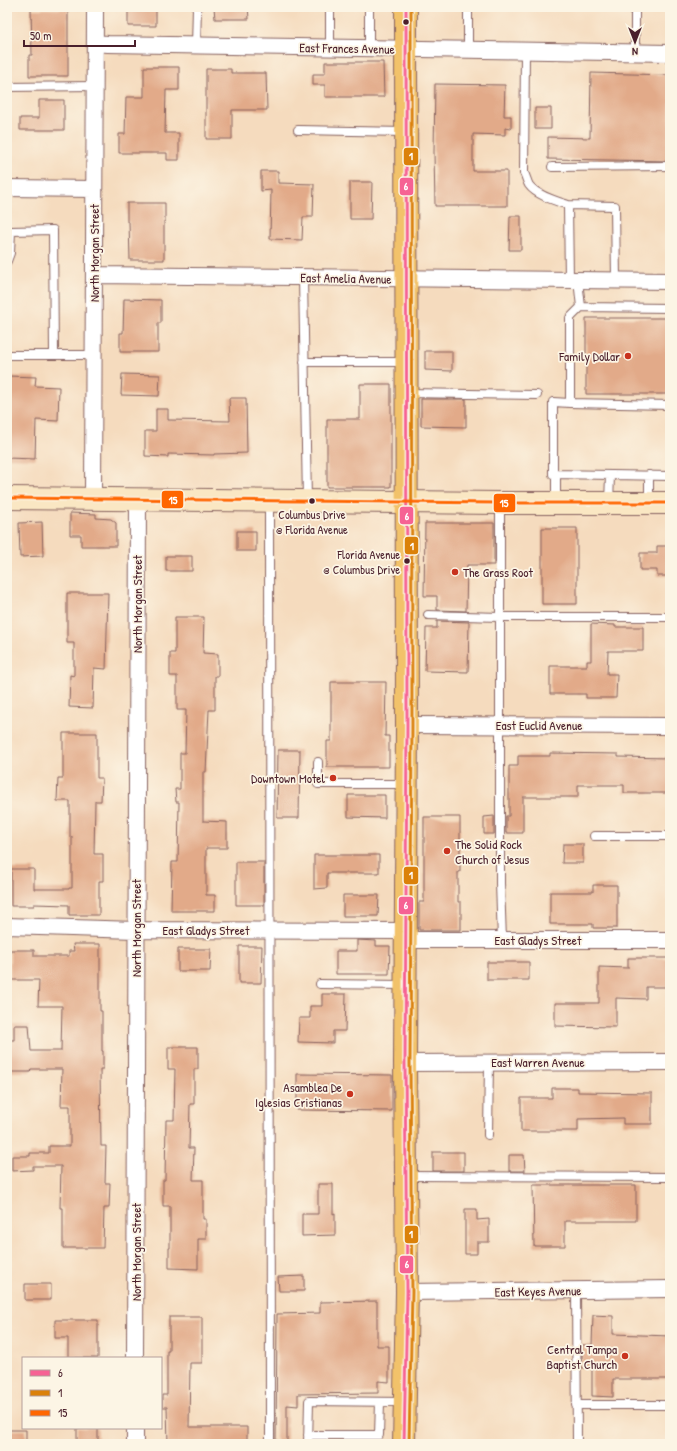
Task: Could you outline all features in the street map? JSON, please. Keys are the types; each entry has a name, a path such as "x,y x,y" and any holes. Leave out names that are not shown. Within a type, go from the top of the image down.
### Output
{"main road":[{"path":"404,1444 407,1292 405,1063 408,725 406,393 408,279 406,7"},
{"path":"7,498 500,503 659,503"}],"street":[{"name":"North Morgan Street","path":"93,498 95,7"},
{"name":"East Frances Avenue","path":"95,43 196,46 670,53"},
{"path":"7,188 94,189"},
{"name":"East Amelia Avenue","path":"94,276 670,280"},
{"name":"North Morgan Street","path":"135,1357 138,499"},
{"name":"East Euclid Avenue","path":"408,725 670,726"},
{"name":"East Gladys Street","path":"7,926 136,930 269,930 502,940 670,940"},
{"name":"East Warren Avenue","path":"405,1063 670,1062"},
{"name":"East Keyes Avenue","path":"407,1292 670,1289"},
{"path":"135,1429 135,1444"}],"lane":[{"path":"196,7 196,46"},
{"path":"330,7 330,48"},
{"path":"369,7 369,48"},
{"path":"468,7 468,50"},
{"path":"635,7 635,52"},
{"path":"525,50 524,173 529,185 540,194 556,201 568,205 615,206 616,280"},
{"path":"7,87 95,86"},
{"path":"298,130 406,132"},
{"path":"552,167 670,166"},
{"path":"568,205 573,280 580,307"},
{"path":"7,260 10,253 11,231 53,230 54,355"},
{"path":"303,278 307,501"},
{"path":"570,403 570,318 580,307 670,308"},
{"path":"7,355 93,355"},
{"path":"304,362 407,362"},
{"path":"406,393 537,395"},
{"path":"670,405 553,402 553,474 670,476"},
{"path":"556,474 556,503"},
{"path":"609,503 610,475"},
{"path":"649,475 659,503"},
{"path":"269,501 270,1444"},
{"path":"500,503 500,883 502,940"},
{"path":"428,615 500,617 670,617"},
{"path":"318,762 318,784 407,784"},
{"path":"594,836 670,836"},
{"path":"320,984 406,985"},
{"path":"488,1135 489,1062"},
{"path":"406,1176 670,1177"},
{"path":"576,1290 577,1444"},
{"path":"308,1444 309,1401 405,1402"},
{"path":"308,1435 379,1436 380,1402"},
{"path":"576,1405 670,1405"}],"building":[{"path":"128,7 156,7 156,26 128,26"},
{"path":"214,7 248,7 249,19 215,19"},
{"path":"31,9 68,9 68,76 29,76 29,55 32,55"},
{"path":"325,62 383,62 384,97 325,97 325,85 313,85 313,74 325,74"},
{"path":"144,67 179,67 179,90 166,90 165,133 179,133 179,160 167,160 167,153 119,153 119,134 125,134 126,97 144,97"},
{"path":"206,69 231,69 231,73 266,73 267,110 232,110 232,139 206,139"},
{"path":"591,73 670,75 670,161 548,159 548,137 590,138"},
{"path":"435,84 505,85 504,116 511,116 511,129 505,128 505,135 473,134 473,171 507,171 507,206 435,206"},
{"path":"39,100 64,100 64,130 20,130 20,118 39,118"},
{"path":"535,108 551,108 551,129 535,129"},
{"path":"261,171 278,171 278,183 314,184 313,217 303,217 302,240 270,239 271,190 261,191"},
{"path":"350,182 372,182 371,219 350,219"},
{"path":"127,203 165,203 164,260 130,260"},
{"path":"510,216 521,216 521,250 509,250"},
{"path":"124,299 161,300 161,323 158,323 158,352 120,352 120,333 123,333"},
{"name":"Family Dollar","path":"586,318 670,318 670,394 586,394"},
{"path":"425,351 452,351 452,371 425,370"},
{"path":"122,374 160,375 159,396 121,395"},
{"path":"8,376 36,377 35,386 59,387 58,421 36,420 35,459 7,458"},
{"path":"360,384 391,384 391,487 327,487 327,419 360,419"},
{"path":"229,398 246,398 247,453 214,455 168,454 168,457 145,456 145,431 156,431 156,409 168,409 168,420 230,421"},
{"path":"421,399 466,399 466,427 421,426"},
{"path":"70,513 96,514 96,518 111,519 116,523 116,546 81,546 81,535 70,535"},
{"path":"42,522 43,556 20,557 19,523"},
{"path":"425,523 494,523 494,565 467,565 466,611 437,610 437,596 424,596"},
{"path":"542,528 577,528 577,604 542,604"},
{"path":"237,531 256,531 256,551 237,551"},
{"path":"657,546 670,546 670,576 657,576 657,570 640,570 640,553 657,553"},
{"path":"166,556 192,556 192,571 166,571"},
{"path":"67,593 108,593 106,669 94,668 93,708 69,707 70,675 74,676 74,643 67,643"},
{"path":"175,617 204,617 203,653 218,654 218,676 215,676 215,710 209,710 206,772 203,772 203,821 227,822 227,848 206,848 206,895 215,895 215,911 171,911 172,862 178,862 179,802 176,802 175,789 180,789 180,753 185,753 186,710 177,710 177,676 170,676 170,653 175,653"},
{"path":"437,621 469,622 468,672 425,671 426,628 437,628"},
{"path":"591,624 615,625 615,627 643,627 643,651 608,651 607,674 617,674 616,698 586,698 586,694 550,694 550,666 587,666 587,661 591,661"},
{"path":"331,682 386,682 385,736 389,736 389,767 327,767 327,741 331,741"},
{"path":"63,733 97,733 97,778 102,778 101,801 95,801 94,854 103,854 103,881 99,881 99,915 69,915 69,905 34,904 34,906 11,906 11,869 34,869 34,889 72,888 70,801 57,801 58,778 63,778"},
{"path":"278,750 300,750 299,818 277,818"},
{"path":"550,753 618,754 618,757 670,758 670,793 624,793 624,785 578,785 578,797 523,797 523,833 506,833 506,816 509,816 509,766 518,766 518,756 550,756"},
{"path":"348,795 385,795 385,818 348,817"},
{"path":"494,816 494,834 484,834 484,817"},
{"path":"424,817 460,817 460,872 458,872 458,902 461,902 461,930 419,930 419,902 424,902"},
{"path":"563,844 583,844 583,863 562,863"},
{"path":"314,855 379,855 379,873 327,873 327,888 314,889"},
{"path":"236,862 264,862 264,905 236,905"},
{"path":"593,885 617,885 617,928 593,928 593,924 550,924 550,892 593,892"},
{"path":"343,895 379,895 378,916 343,916"},
{"path":"357,940 376,941 376,946 390,946 389,974 336,974 336,951 357,951"},
{"path":"73,944 100,944 100,1011 102,1011 103,1051 103,1069 100,1069 101,1146 106,1146 105,1183 110,1183 109,1208 104,1208 103,1248 63,1248 63,1208 60,1208 61,1166 33,1166 33,1170 12,1171 12,1156 30,1156 30,1153 49,1153 49,1146 70,1146 70,1106 61,1106 62,1069 31,1069 30,1072 10,1072 10,1040 14,1040 14,1025 29,1025 31,1051 61,1051 62,1006 38,1006 39,980 10,980 10,950 34,950 34,956 69,956 69,951 74,951"},
{"path":"239,946 262,946 261,983 239,983"},
{"path":"178,949 211,949 210,971 178,971"},
{"path":"628,958 670,958 670,987 646,987 646,999 616,998 616,1027 555,1026 555,1003 599,1003 599,967 628,968"},
{"path":"487,962 529,962 529,980 487,980"},
{"path":"322,994 346,994 345,1031 333,1031 333,1043 298,1042 299,1018 310,1018 310,1006 322,1006"},
{"path":"168,1047 198,1047 198,1069 194,1069 194,1104 190,1104 189,1148 194,1148 193,1180 203,1180 203,1219 206,1219 206,1239 198,1239 198,1269 169,1268 170,1206 163,1206 163,1180 165,1180 166,1120 174,1120 175,1069 168,1069"},
{"path":"297,1074 392,1075 392,1111 297,1110"},
{"path":"552,1088 578,1088 578,1092 652,1093 652,1124 623,1124 623,1118 578,1119 578,1131 521,1131 521,1098 552,1098"},
{"path":"433,1152 464,1152 464,1171 433,1171"},
{"path":"509,1155 524,1155 525,1171 509,1171"},
{"path":"318,1184 333,1184 335,1235 302,1236 302,1214 318,1214"},
{"path":"533,1185 636,1185 636,1221 565,1221 565,1246 534,1246"},
{"path":"465,1209 477,1209 477,1220 489,1219 489,1242 477,1242 477,1254 465,1254"},
{"path":"304,1276 304,1291 279,1291 278,1277"},
{"path":"25,1284 51,1284 51,1300 25,1300"},
{"path":"377,1301 377,1346 389,1346 389,1382 378,1381 378,1393 298,1394 298,1406 287,1405 287,1444 276,1444 277,1314 320,1313 320,1302"},
{"name":"Central Tampa Baptist Church","path":"593,1315 613,1316 613,1334 670,1336 670,1379 613,1379 613,1397 592,1396 592,1368 582,1368 582,1345 592,1345"},
{"path":"169,1317 202,1317 202,1363 190,1363 189,1427 247,1427 247,1444 168,1444 167,1407 162,1407 162,1395 167,1395"},
{"path":"55,1320 98,1320 98,1357 68,1357 68,1338 55,1338"},
{"path":"77,1429 98,1429 98,1443 77,1443"},
{"path":"7,1430 26,1430 26,1444 7,1444"}],"transit line":[{"name":"6","path":"404,1444 407,1292 405,1063 407,725 406,7"},
{"name":"1","path":"409,1444 412,1292 410,1063 412,725 411,7"},
{"name":"15","path":"7,498 500,503 670,503"}],"place":[{"name":"Family Dollar","path":"628,356"},
{"name":"Columbus Drive @ Florida Avenue","path":"312,501"},
{"name":"Florida Avenue @ Columbus Drive","path":"407,561"},
{"name":"The Grass Root","path":"455,572"},
{"name":"Downtown Motel","path":"333,778"},
{"name":"The Solid Rock Church of Jesus","path":"447,851"},
{"name":"Asamblea De Iglesias Cristianas","path":"350,1094"},
{"name":"Central Tampa Baptist Church","path":"625,1356"}]}
